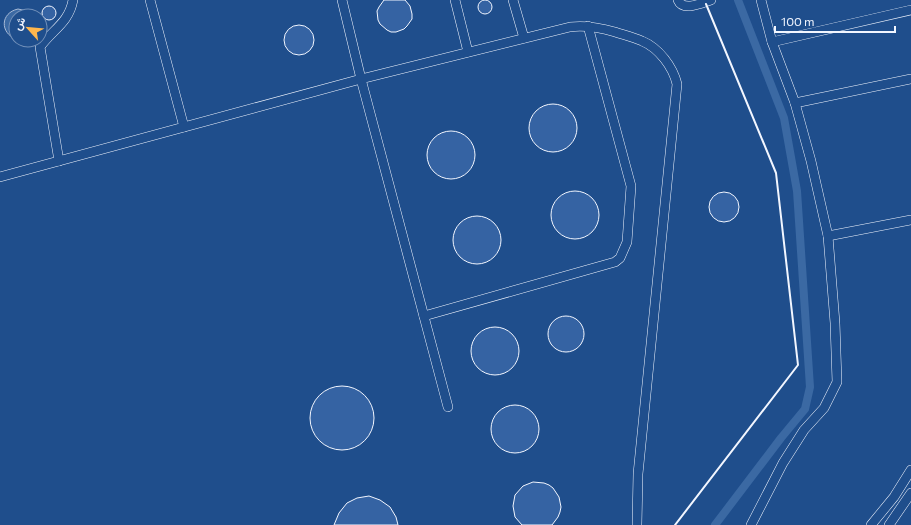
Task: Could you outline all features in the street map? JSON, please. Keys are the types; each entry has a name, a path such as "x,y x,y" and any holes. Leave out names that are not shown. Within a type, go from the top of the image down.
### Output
{"street":[{"path":"59,161 40,47 47,37 59,28 71,10 73,0"},
{"path":"150,0 184,127"},
{"path":"342,0 361,79 448,407"},
{"path":"455,0 468,52"},
{"path":"513,0 524,38"},
{"path":"678,0 682,6 690,6 711,0"},
{"path":"752,525 783,463 804,430 824,408 837,382 835,323 828,236 811,161 795,103 772,42 761,0"},
{"path":"772,42 911,10"},
{"path":"0,177 361,79 570,27 581,25 609,30 643,41 661,54 675,74 678,84 638,474 637,525"},
{"path":"424,316 615,262 620,258 628,242 631,186 588,26"},
{"path":"795,103 911,79"},
{"path":"828,236 911,220"},
{"path":"871,525 894,497 911,470"},
{"path":"889,525 911,493"}],"water":[{"path":"8,15 8,33 5,28 5,19"}],"building":[{"path":"384,0 405,0 410,6 412,19 404,29 391,32 380,24 377,11"},
{"path":"482,0 488,0 492,4 492,10 488,14 482,14 478,10 478,4"},
{"path":"46,6 52,6 56,10 56,16 52,20 48,20 48,8 44,8"},
{"path":"299,25 309,30 314,40 309,50 299,55 289,50 284,40 289,30"},
{"path":"548,104 558,104 570,111 577,123 577,133 570,145 558,152 548,152 540,148 533,141 529,133 529,123 533,115 540,108"},
{"path":"446,131 456,131 468,138 475,150 475,160 468,172 456,179 446,179 438,175 431,168 427,160 427,150 431,142 438,135"},
{"path":"570,191 580,191 592,198 599,210 599,220 592,232 580,239 570,239 562,235 555,228 551,220 551,210 555,202 562,195"},
{"path":"724,192 735,196 739,207 735,218 724,222 713,218 709,207 713,196"},
{"path":"472,216 482,216 494,223 501,235 501,245 494,257 482,264 472,264 464,260 457,253 453,245 453,235 457,227 464,220"},
{"path":"566,316 576,319 581,324 584,334 581,344 576,349 566,352 556,349 551,344 548,334 551,324 556,319"},
{"path":"490,327 500,327 512,334 519,346 519,356 512,368 500,375 490,375 482,371 475,364 471,356 471,346 475,338 482,331"},
{"path":"336,386 348,386 365,395 372,406 374,418 372,430 365,441 348,450 336,450 324,445 315,436 310,424 310,412 315,400 324,391"},
{"path":"510,405 520,405 532,412 539,424 539,434 532,446 520,453 510,453 502,449 495,442 491,434 491,424 495,416 502,409"},
{"path":"533,482 549,485 559,497 561,507 560,512 552,525 522,525 515,517 513,506 515,495 523,486"},
{"path":"369,496 380,500 390,507 396,517 398,525 334,525 339,513 347,503 357,498"}],"waterway":[{"path":"715,525 805,409 810,387 797,191 784,118 738,0"}],"wall":[{"path":"675,525 798,365 776,173 706,4"}]}
